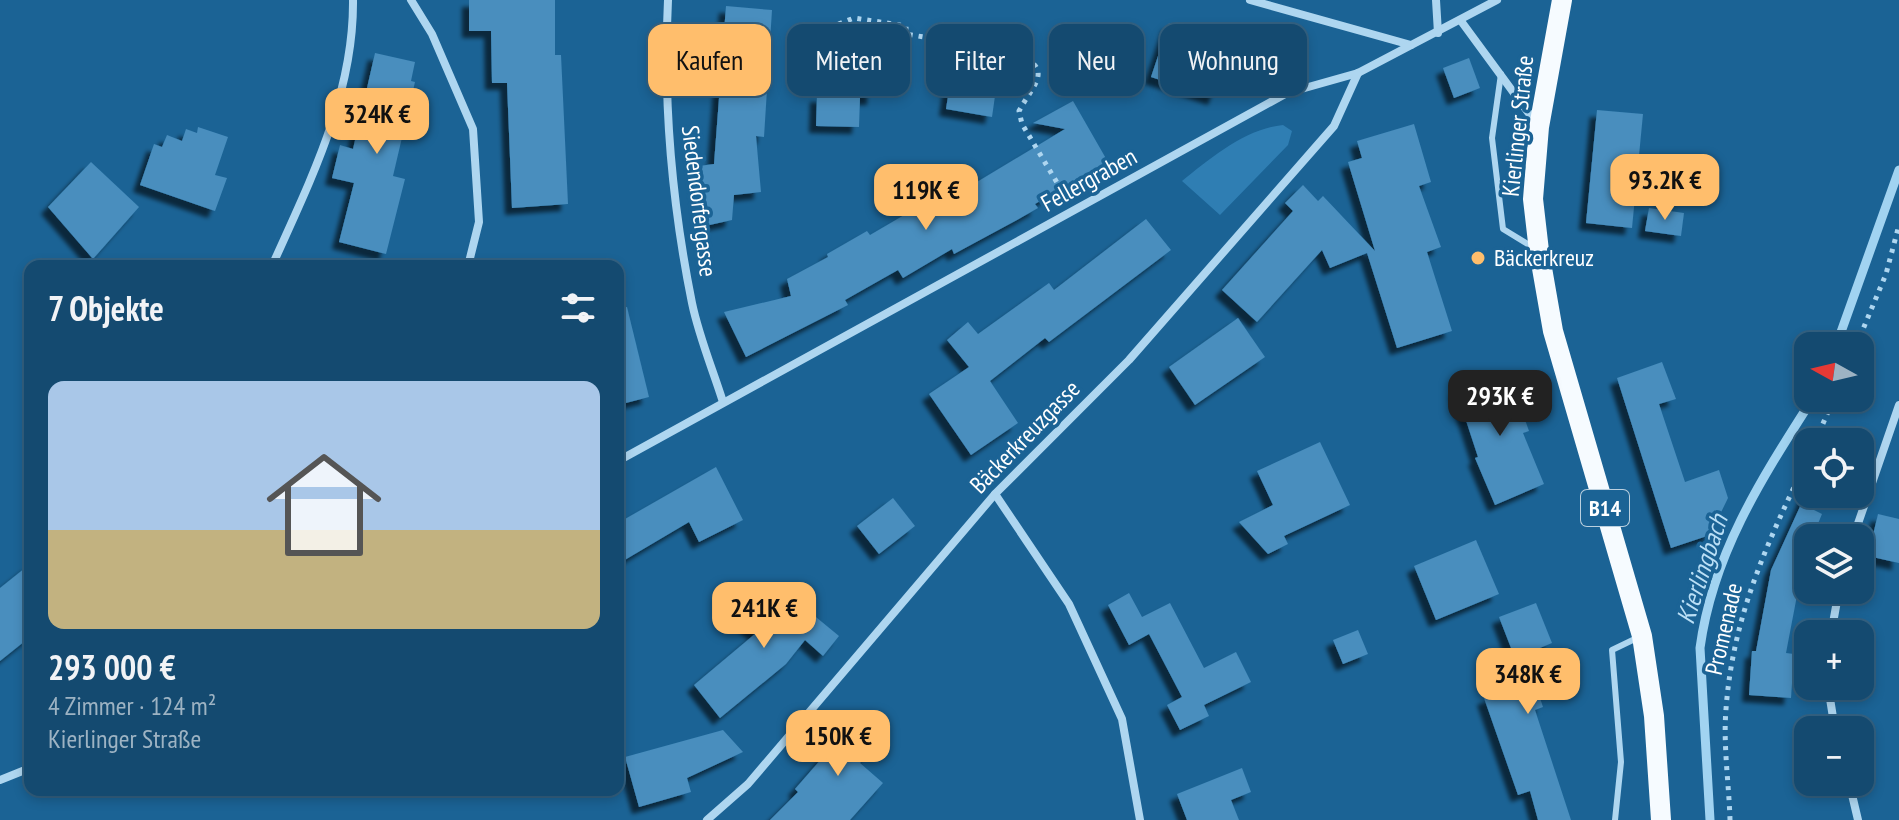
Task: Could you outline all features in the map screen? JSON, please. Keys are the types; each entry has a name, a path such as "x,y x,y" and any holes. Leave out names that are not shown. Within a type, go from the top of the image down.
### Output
{"main road":[{"name":"Kierlinger Straße","path":"1562,0 1539,127 1533,199 1539,251 1553,331 1642,636 1654,716 1661,820"}],"street":[{"path":"275,260 327,143 354,34 353,0"},
{"path":"411,0 432,34 473,129 479,222 470,260"},
{"name":"Siedendorfergasse","path":"668,0 665,71 675,196 693,306 723,402"},
{"path":"1250,0 1411,45"},
{"path":"1436,0 1438,33"},
{"name":"Fellergraben","path":"624,458 1287,93 1358,73 1497,0"},
{"path":"1461,21 1539,127"},
{"name":"Bäckerkreuzgasse","path":"707,820 748,784 995,494 1129,360 1334,126 1358,73"},
{"path":"1858,524 1899,405"},
{"path":"995,494 1069,604 1122,719 1140,820"},
{"path":"0,780 24,770"},
{"path":"1852,796 1858,819 1870,820"}],"lane":[{"path":"1501,74 1492,138 1503,229 1539,251"},
{"path":"1615,820 1621,762 1612,650 1642,636"}],"path":[{"path":"839,24 854,18 893,24"},
{"path":"910,35 1013,52 1029,59 1038,70 1038,85 1019,111 1022,124 1074,211"},
{"path":"1862,332 1886,274 1899,225"},
{"name":"Promenade","path":"1730,820 1722,712 1746,596 1794,489"}],"shaded area":[{"path":"1283,125 1292,131 1288,145 1220,215 1182,181 1242,138"}],"building":[{"path":"469,0 555,0 555,55 561,55 568,204 512,208 507,83 492,83 491,31 469,31"},
{"path":"726,6 772,10 771,26 725,24"},
{"path":"1160,50 1160,80 1151,77"},
{"path":"375,53 415,62 411,81 415,82 393,176 405,179 386,254 339,242 354,183 332,178 340,145 353,149"},
{"path":"1469,58 1480,88 1454,98 1443,68"},
{"path":"719,96 767,96 764,137 756,136 761,192 734,195 732,220 705,226 699,166 714,164"},
{"path":"817,96 874,96 860,98 859,127 816,126"},
{"path":"948,96 995,96 992,117 946,109"},
{"path":"1073,101 1108,162 1035,204 1038,208 954,254 952,249 903,278 898,270 845,300 848,305 746,357 724,312 791,296 787,279 867,231 870,235 923,204 917,193 947,176 957,194 1065,129 1033,123"},
{"path":"1597,110 1643,114 1632,228 1586,223"},
{"path":"1414,124 1431,182 1419,186 1441,247 1427,252 1452,331 1397,348 1367,253 1330,268 1322,250 1257,322 1222,290 1293,211 1285,203 1303,185 1318,201 1323,196 1375,251 1348,162 1362,158 1357,141"},
{"path":"198,127 228,137 215,175 227,178 215,211 140,185 154,144 162,147 167,135 182,141 186,129 197,133"},
{"path":"91,162 139,207 93,259 48,207"},
{"path":"1649,208 1684,213 1681,236 1645,231"},
{"path":"1146,219 1171,250 1049,342 1045,338 990,381 1018,423 971,455 929,394 969,367 947,340 968,322 978,334 1049,283 1054,290"},
{"path":"624,307 627,307 649,397 624,403"},
{"path":"1238,318 1265,357 1195,405 1169,367"},
{"path":"1662,362 1676,399 1659,404 1685,482 1719,470 1728,498 1710,535 1671,548 1617,378"},
{"path":"1508,372 1529,431 1523,433 1544,484 1495,505 1475,458 1478,457 1456,390"},
{"path":"1320,442 1350,505 1284,536 1288,544 1268,554 1239,522 1273,505 1257,471"},
{"path":"716,467 743,520 699,542 689,522 624,560 624,520"},
{"path":"893,498 915,526 879,554 857,526"},
{"path":"1799,508 1814,508 1822,514 1818,524 1794,524 1795,604 1786,653 1794,654 1791,698 1749,695 1752,651 1756,651 1771,570"},
{"path":"1878,514 1899,519 1899,563 1874,557 1874,531"},
{"path":"1476,540 1499,594 1436,620 1414,566"},
{"path":"24,569 24,642 0,661 0,588"},
{"path":"777,585 839,636 823,656 805,640 786,664 720,718 694,685 756,633 744,624"},
{"path":"1129,593 1142,617 1170,603 1204,668 1236,652 1251,682 1204,705 1209,716 1180,730 1167,705 1182,697 1149,634 1129,645 1108,605"},
{"path":"1536,603 1552,643 1540,648 1553,688 1538,692 1543,707 1535,710 1571,820 1538,820 1530,791 1518,795 1484,698 1525,684 1499,617"},
{"path":"1358,630 1368,654 1343,664 1333,640"},
{"path":"864,710 888,729 860,763 883,783 850,820 770,820 798,792 795,789"},
{"path":"723,730 743,752 687,778 691,792 639,807 625,757"},
{"path":"1242,768 1251,792 1231,800 1239,820 1187,820 1177,794"}],"waterway":[{"name":"Kierlingbach","path":"1841,332 1899,170"},
{"name":"Kierlingbach","path":"1710,820 1700,648 1706,613 1742,517 1804,412"}],"place":[{"name":"Bäckerkreuz","path":"1478,258"}]}
